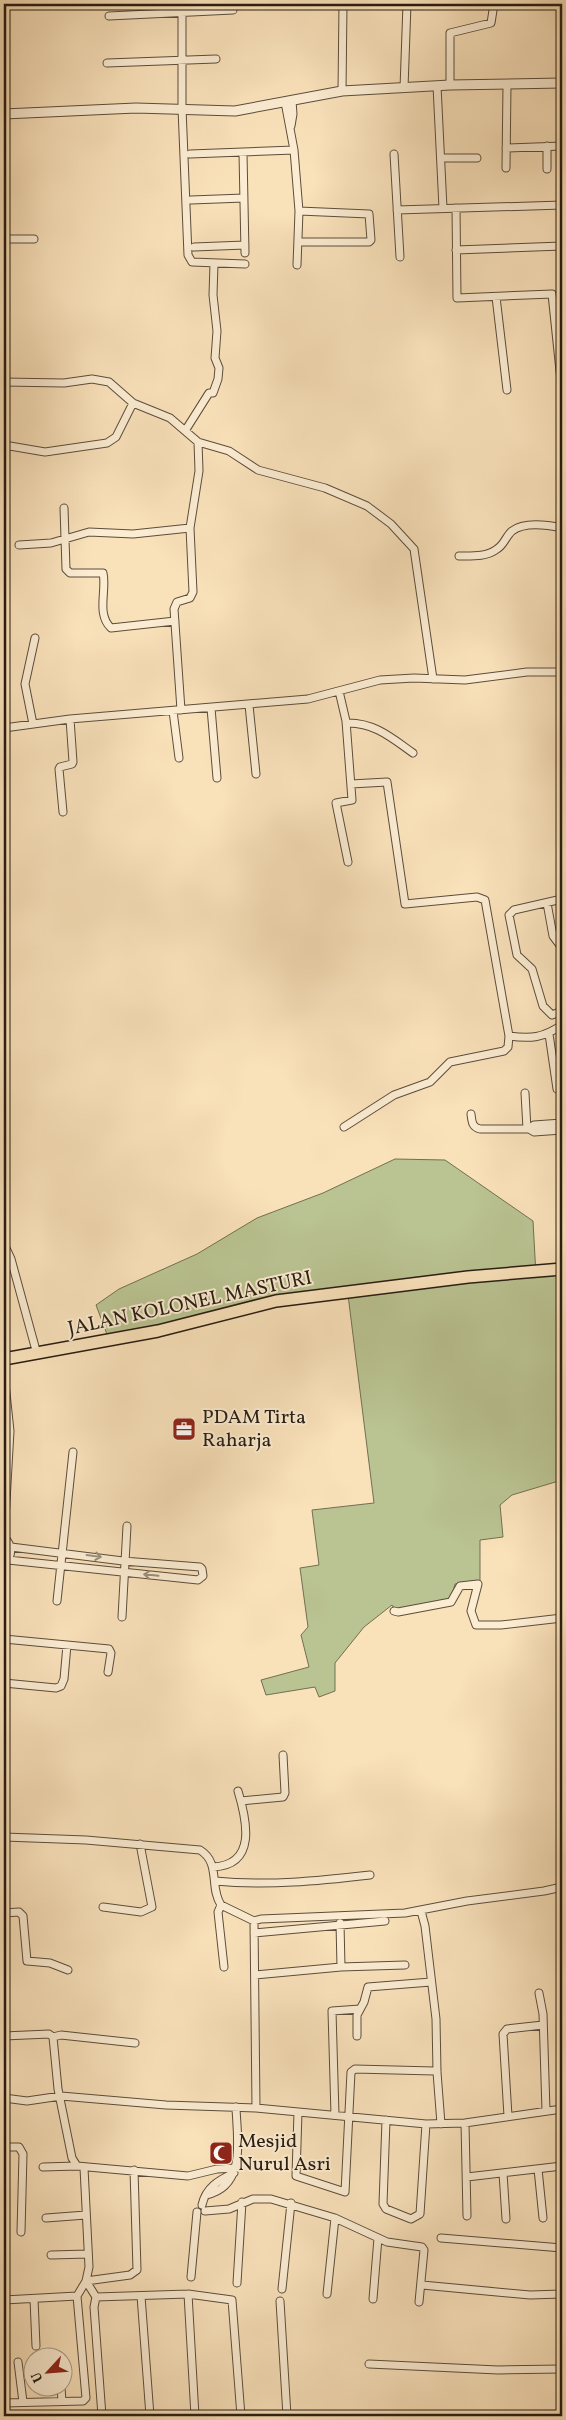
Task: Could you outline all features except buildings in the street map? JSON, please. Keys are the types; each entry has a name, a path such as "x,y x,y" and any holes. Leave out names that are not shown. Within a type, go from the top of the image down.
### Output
{"main road":[{"name":"JALAN KOLONEL MASTURI","path":"4,1359 158,1331 276,1301 468,1276 562,1269"}],"street":[{"path":"342,92 343,4"},
{"path":"404,88 407,4"},
{"path":"450,84 450,33 491,23 494,4"},
{"path":"109,16 233,10"},
{"path":"182,13 182,108 188,255 192,262 245,264"},
{"path":"107,63 182,62 216,59"},
{"path":"4,114 182,108 235,111 342,92 450,84 507,85 562,83"},
{"path":"506,168 507,85"},
{"path":"438,86 443,208"},
{"path":"288,101 299,211 297,265"},
{"path":"547,146 547,170"},
{"path":"506,148 562,146"},
{"path":"190,154 294,150"},
{"path":"194,247 245,249 243,153"},
{"path":"394,154 400,257"},
{"path":"441,158 477,158"},
{"path":"191,200 244,198"},
{"path":"397,210 562,205"},
{"path":"456,208 458,299 552,294 562,390"},
{"path":"298,242 369,242 371,240 369,214 299,211"},
{"path":"4,239 34,239"},
{"path":"456,250 562,246"},
{"path":"185,431 210,393 213,393 218,378 219,368 215,358 217,340 213,295 214,264"},
{"path":"496,297 507,390"},
{"path":"4,382 64,383 92,379 104,380 115,386 133,403 162,414 198,442 229,451 258,470 325,488 367,506 401,533 410,543 415,555 433,679"},
{"path":"4,445 45,452 107,443 116,437 133,403"},
{"path":"181,710 174,621 175,605 190,598 193,592 190,528 199,471 198,442"},
{"path":"64,508 64,540 67,571 70,573 103,573 103,612 105,620 111,628 174,621"},
{"path":"459,556 482,555 497,549 514,530 522,527 539,524 562,528"},
{"path":"19,545 64,540 97,532 133,534 190,528"},
{"path":"33,724 25,684 35,638"},
{"path":"4,728 70,719 318,698 380,680 465,680 527,672 562,672"},
{"path":"339,691 346,723 352,800 336,803 348,862"},
{"path":"249,705 256,774"},
{"path":"211,708 218,778"},
{"path":"173,711 179,758"},
{"path":"63,812 59,769 60,766 72,764 73,762 70,719"},
{"path":"346,723 356,723 381,730 413,753"},
{"path":"344,1127 394,1095 430,1082 450,1062 504,1050 508,1047 509,1036 485,900 477,897 405,904 387,782 351,784"},
{"path":"562,900 514,910 509,915 517,955 532,969 543,1006 552,1015 562,1011"},
{"path":"547,903 553,936 562,948"},
{"path":"509,1036 523,1038 549,1034 562,1025"},
{"path":"549,1034 557,1089"},
{"path":"525,1092 528,1129"},
{"path":"471,1114 472,1124 475,1128 480,1129 528,1129 534,1132 562,1130"},
{"path":"528,1129 534,1125 562,1123"},
{"path":"4,1244 11,1259 37,1354"},
{"path":"4,1374 10,1431 4,1537 11,1547 65,1552 123,1561 200,1567 203,1571 203,1576 198,1580 63,1564 6,1561 11,1547"},
{"path":"58,1601 65,1552 73,1452"},
{"path":"122,1617 122,1572 127,1526"},
{"path":"394,1611 398,1612 447,1603 454,1598 460,1586 478,1584 471,1611 472,1621 476,1625 501,1625 562,1618"},
{"path":"4,1639 109,1649 111,1653 108,1672"},
{"path":"4,1683 56,1688 62,1686 67,1645"},
{"path":"241,1802 283,1796 285,1792 283,1755"},
{"path":"213,1867 224,1866 233,1862 245,1848 246,1832 238,1791"},
{"path":"4,1837 140,1844 200,1850 206,1854 213,1867 221,1906 218,1912 224,1967"},
{"path":"104,1907 141,1912 152,1907 140,1844"},
{"path":"215,1881 288,1884 370,1875"},
{"path":"221,1906 254,1921 261,1918 381,1916 562,1887"},
{"path":"421,1911 438,2036 437,2072 441,2124"},
{"path":"4,1913 19,1912 24,1916 27,1961 50,1963 68,1970"},
{"path":"339,1917 341,1967"},
{"path":"254,1921 256,2108"},
{"path":"254,1933 384,1921"},
{"path":"255,1975 341,1967 404,1965"},
{"path":"357,2036 357,2015 368,1987 432,1982"},
{"path":"539,1993 543,2025 546,2111"},
{"path":"335,2115 332,2011 360,2009"},
{"path":"508,2116 503,2034 507,2029 543,2025"},
{"path":"4,2036 49,2034 54,2038 58,2089 61,2096 72,2158 81,2167 89,2267 86,2281 77,2296 86,2398 83,2401 4,2403"},
{"path":"54,2038 61,2035 135,2043"},
{"path":"298,2112 296,2176 344,2192 352,2070 434,2072"},
{"path":"4,2098 27,2101 61,2096 166,2105 256,2108 426,2124 465,2123 562,2109"},
{"path":"191,2277 195,2218 202,2209 206,2195 228,2184 235,2170 236,2107"},
{"path":"386,2120 384,2207 411,2219 416,2218 420,2214 426,2124"},
{"path":"465,2123 467,2216"},
{"path":"4,2147 19,2147 23,2154 21,2232"},
{"path":"467,2177 562,2166"},
{"path":"43,2167 134,2170 188,2176 218,2168 235,2170"},
{"path":"538,2169 543,2218"},
{"path":"86,2281 130,2275 137,2270 134,2170"},
{"path":"503,2173 506,2219"},
{"path":"202,2209 229,2209 253,2199 271,2199 291,2203 335,2218 387,2242 422,2247 424,2250 420,2302"},
{"path":"237,2283 242,2202"},
{"path":"282,2289 291,2203"},
{"path":"46,2218 86,2215"},
{"path":"327,2294 335,2218"},
{"path":"373,2299 378,2238"},
{"path":"441,2238 562,2248"},
{"path":"51,2255 88,2254"},
{"path":"86,2281 96,2297 102,2416"},
{"path":"422,2285 530,2295 562,2294"},
{"path":"96,2297 188,2294 232,2300 241,2416"},
{"path":"188,2294 195,2416"},
{"path":"4,2300 77,2296"},
{"path":"141,2296 150,2416"},
{"path":"34,2299 36,2346"},
{"path":"280,2301 287,2416"},
{"path":"18,2362 23,2402"},
{"path":"369,2364 498,2370 562,2369"}],"green space":[{"path":"395,1159 445,1160 533,1221 536,1275 562,1274 562,1480 512,1495 500,1505 503,1537 480,1540 480,1582 455,1584 451,1599 395,1610 392,1605 364,1627 335,1663 335,1691 319,1697 315,1687 266,1695 261,1680 309,1667 301,1635 308,1627 300,1568 319,1565 312,1510 374,1503 347,1287 108,1337 96,1305 119,1289 197,1254 257,1218 323,1193"}],"place":[{"name":"PDAM Tirta Raharja","path":"184,1429"},
{"name":"Mesjid Nurul Asri","path":"221,2153"}]}
